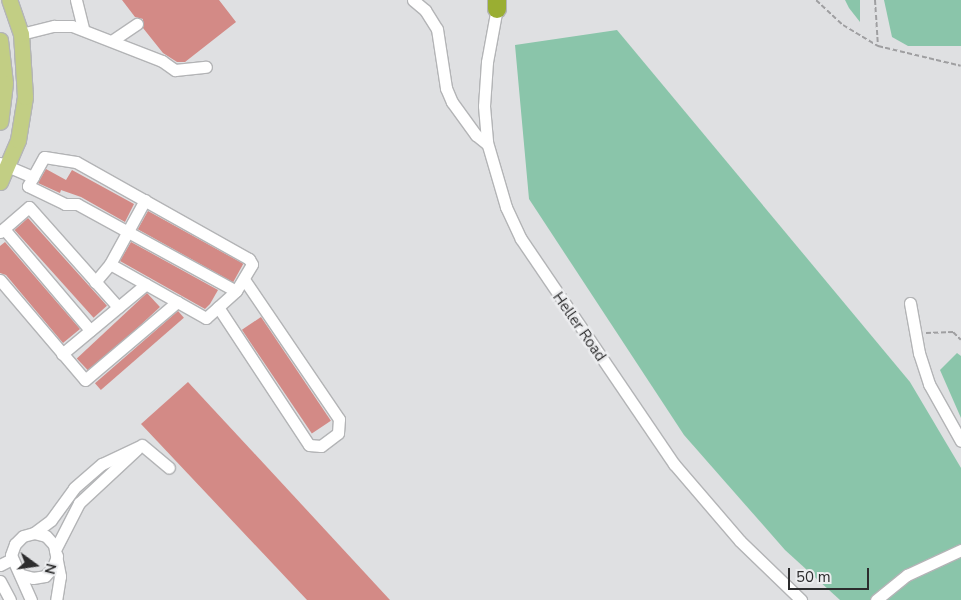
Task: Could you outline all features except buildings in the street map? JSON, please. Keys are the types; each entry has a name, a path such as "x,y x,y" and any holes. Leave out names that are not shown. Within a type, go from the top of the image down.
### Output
{"main road":[{"path":"0,182 4,165 21,126 25,97 21,34 9,0"},
{"path":"0,40 4,83 0,122"}],"street":[{"path":"76,0 83,29"},
{"path":"413,0 425,10 437,29 446,88 452,102 476,136 487,144"},
{"name":"Heller Road","path":"498,3 487,62 484,106 487,144 506,207 521,239 631,403 706,504 801,600"},
{"path":"21,34 50,21 83,29 113,40 162,61 175,70 206,67"},
{"path":"113,40 137,24"},
{"path":"110,264 206,318 236,292 251,269 249,258 76,162 44,157 28,186 65,204 77,204 236,292"},
{"path":"4,165 33,176"},
{"path":"95,282 110,264 144,200"},
{"path":"90,330 2,231 29,207 118,307"},
{"path":"218,307 309,444 321,446 338,433 339,419 244,279"},
{"path":"0,280 85,380 177,302"},
{"path":"62,354 146,284"},
{"path":"910,303 915,333 929,384 961,441"},
{"path":"142,445 168,468"},
{"path":"31,600 16,567 14,544 23,536 34,533 51,520 74,488 102,464 142,445"},
{"path":"0,565 16,567 33,578 45,576 53,568 56,553 80,503 142,445"},
{"path":"34,533 46,536 56,553 60,576 56,600"},
{"path":"876,600 907,575 961,550"},
{"path":"0,574 16,567"},
{"path":"0,581 10,600"}],"path":[{"path":"816,0 843,25 878,46 961,66"},
{"path":"874,0 878,46"},
{"path":"915,333 953,332 961,340"}],"green space":[{"path":"845,0 860,0 860,22 849,8"},
{"path":"884,0 961,0 961,46 908,46 892,37"},
{"path":"617,30 910,382 961,468 961,600 840,600 785,550 684,435 529,199 515,45"},
{"path":"957,353 961,356 961,418 940,370"}]}
